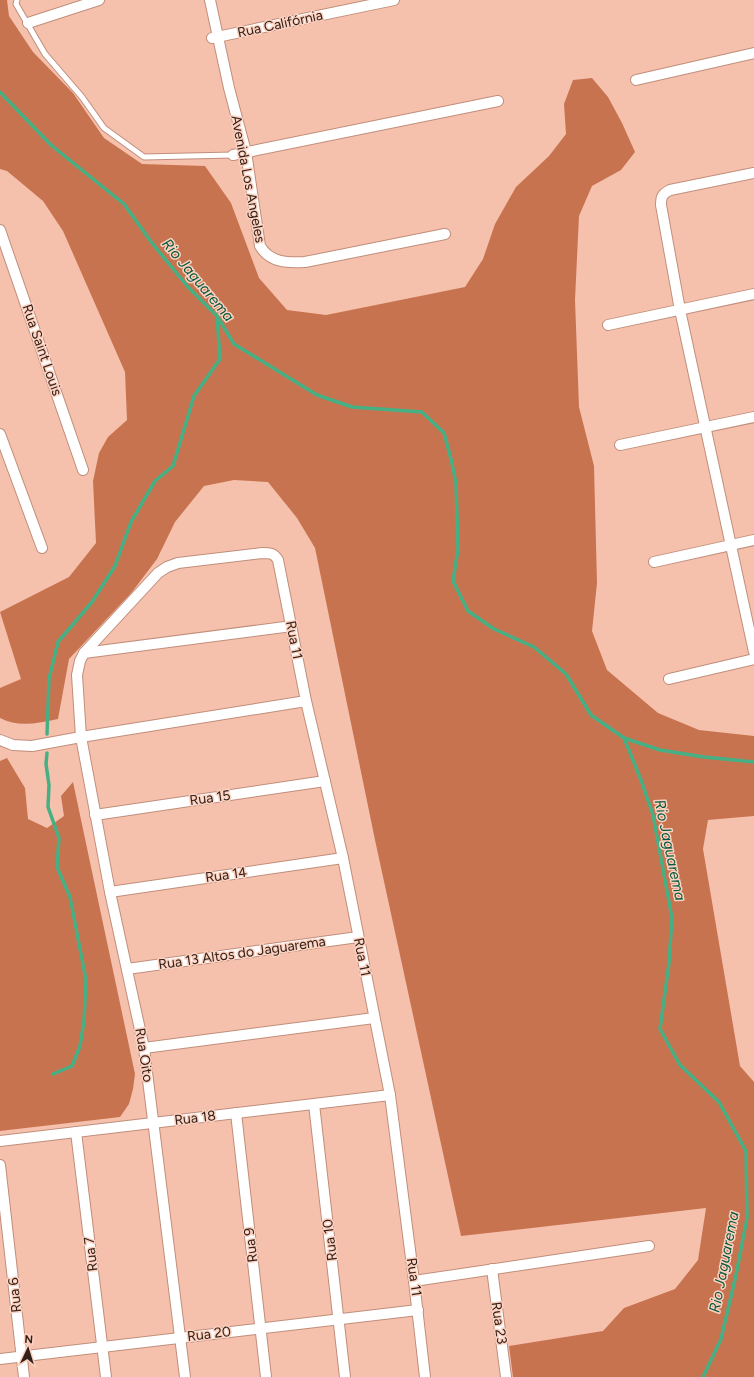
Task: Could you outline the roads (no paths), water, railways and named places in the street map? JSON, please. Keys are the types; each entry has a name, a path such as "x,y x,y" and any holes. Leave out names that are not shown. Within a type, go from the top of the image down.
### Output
{"street":[{"path":"28,23 99,0"},
{"name":"Avenida Los Angeles","path":"204,0 246,152 260,246 264,252 270,257 279,261 292,263 306,262 445,234"},
{"name":"Avenida Los Angeles","path":"210,0 215,37"},
{"name":"Rua Califórnia","path":"215,37 394,0"},
{"path":"636,80 754,52"},
{"path":"233,155 498,101"},
{"path":"754,173 670,190 664,192 661,198 680,310 754,652"},
{"name":"Rua Saint Louis","path":"0,230 83,470"},
{"path":"608,325 754,294"},
{"path":"620,445 754,417"},
{"path":"0,434 42,548"},
{"path":"654,562 754,540"},
{"name":"Rua 11","path":"84,653 158,573 167,567 178,563 262,553 270,553 275,555 278,560 306,702 342,858 390,1095 426,1377"},
{"path":"84,653 292,626"},
{"name":"Rua Oito","path":"84,653 80,661 77,675 81,736 110,892 144,1048 185,1377"},
{"path":"668,678 754,659"},
{"path":"0,740 13,745 32,746 81,736 306,702"},
{"name":"Rua 15","path":"95,815 325,781"},
{"name":"Rua 14","path":"110,892 342,858"},
{"name":"Rua 13 Altos do Jaguarema","path":"127,969 358,937"},
{"path":"144,1048 374,1018"},
{"name":"Rua 18","path":"0,1141 390,1095"},
{"name":"Rua 10","path":"314,1104 345,1377"},
{"name":"Rua 9","path":"236,1113 266,1377"},
{"name":"Rua 7","path":"76,1132 106,1377"},
{"name":"Rua 6","path":"0,1165 24,1377"},
{"path":"414,1281 649,1246"},
{"name":"Rua 23","path":"492,1269 506,1377"},
{"name":"Rua 20","path":"0,1358 418,1310"}],"lane":[{"path":"17,0 16,4 45,54 82,97 104,128 144,157 233,155"}],"waterway":[{"name":"Rio Jaguarema","path":"0,92 51,145 124,204 152,243 188,287 217,316 234,344 317,395 352,407 422,412 444,433 456,483 458,549 453,581 468,611 494,629 534,647 566,674 591,715 624,738 653,815 672,918 669,963 660,1029 680,1065 719,1102 746,1151 747,1218 736,1275 721,1339 703,1377"},
{"path":"47,734 49,679 58,642 92,602 115,566 131,522 155,481 173,466 194,396 220,359 217,317"},
{"path":"624,738 660,750 704,757 754,762"},
{"path":"47,753 46,764 49,785 48,807 59,838 57,867 70,897 86,980 84,1021 80,1046 72,1066 53,1074"}]}
